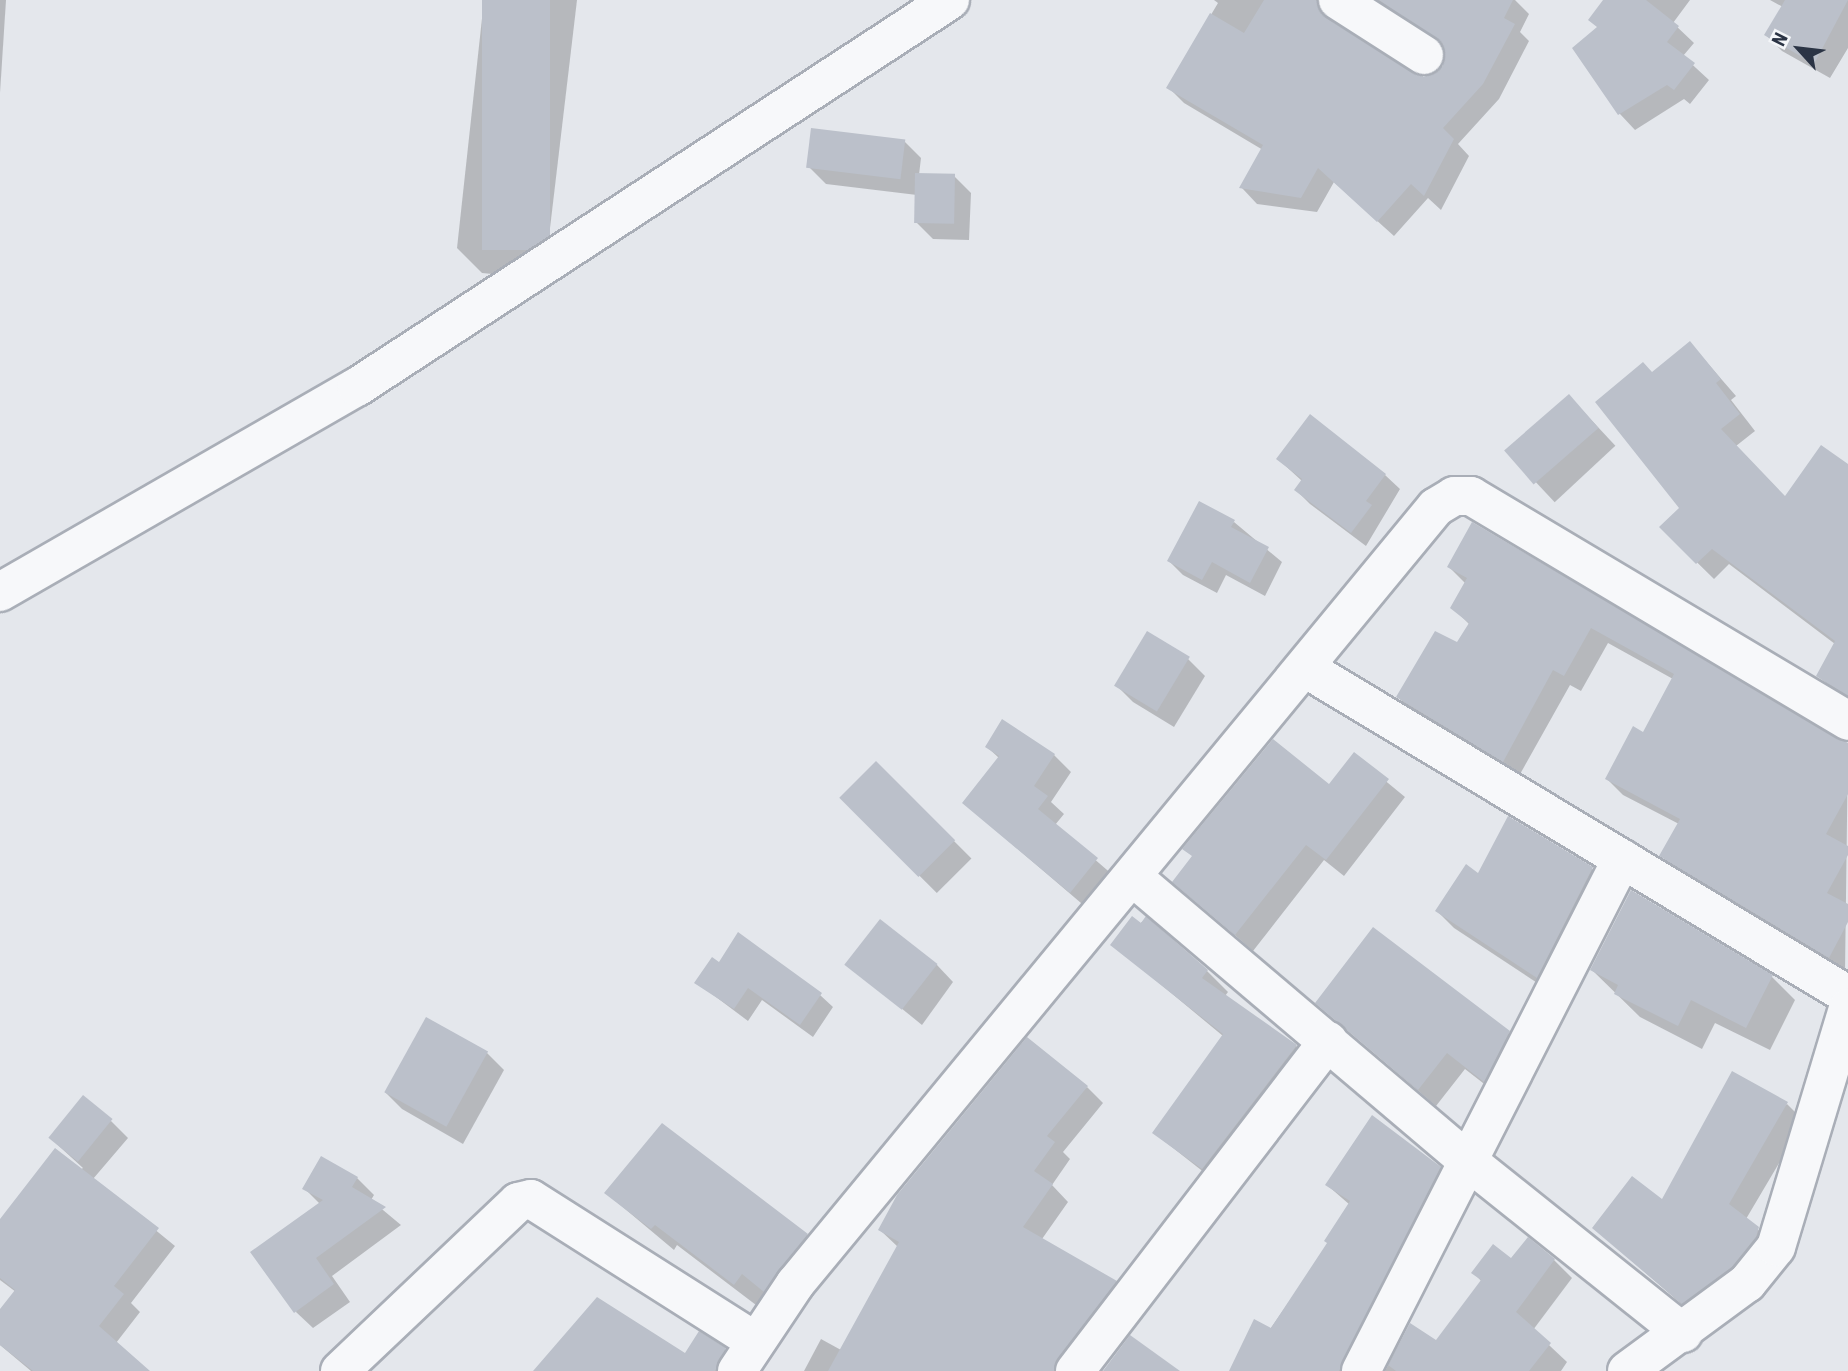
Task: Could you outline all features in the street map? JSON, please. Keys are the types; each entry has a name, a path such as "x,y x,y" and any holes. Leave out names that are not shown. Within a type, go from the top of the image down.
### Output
{"street":[{"path":"0,592 357,387 950,0"},
{"path":"1338,0 1424,55"},
{"path":"340,1371 518,1202 531,1199 746,1356 794,1284 1134,878 1436,507 1454,496 1471,496 1848,721"},
{"path":"1305,668 1848,995"},
{"path":"1361,1371 1622,859"},
{"path":"1134,878 1469,1162 1683,1333"},
{"path":"1627,1371 1683,1333 1747,1283 1776,1247 1848,1008"},
{"path":"1076,1371 1328,1041"}],"building":[{"path":"482,0 550,0 550,250 482,250"},
{"path":"1264,0 1316,0 1326,18 1424,77 1443,66 1443,44 1379,0 1513,0 1504,18 1515,24 1483,84 1443,128 1454,139 1424,196 1411,184 1377,222 1318,168 1301,198 1239,188 1263,145 1166,88 1210,13 1244,33"},
{"path":"1603,0 1646,0 1679,26 1667,42 1695,63 1674,90 1667,85 1618,115 1572,48 1597,27 1588,20"},
{"path":"1785,0 1848,0 1814,64 1764,35"},
{"path":"811,128 905,140 900,179 806,168"},
{"path":"915,173 955,174 954,224 914,223"},
{"path":"1690,341 1721,379 1716,383 1740,414 1721,429 1785,496 1821,445 1848,464 1848,696 1816,676 1835,641 1712,549 1696,564 1659,527 1679,508 1595,402 1643,362 1652,372"},
{"path":"1569,394 1599,428 1534,484 1504,450"},
{"path":"1310,414 1386,474 1366,501 1372,505 1351,533 1294,490 1302,479 1276,459"},
{"path":"1199,501 1235,520 1231,527 1269,547 1250,583 1212,562 1202,580 1167,561"},
{"path":"1472,522 1848,743 1848,794 1826,834 1848,846 1848,855 1827,893 1848,904 1848,922 1829,958 1659,856 1680,819 1605,779 1633,726 1643,732 1674,674 1591,628 1564,676 1553,670 1503,762 1396,697 1435,631 1457,642 1469,623 1450,608 1467,578 1447,567"},
{"path":"1147,631 1190,657 1157,712 1114,686"},
{"path":"1002,719 1055,754 1034,786 1048,796 1038,809 1098,858 1070,893 962,803 999,756 985,747"},
{"path":"1273,739 1329,784 1354,752 1389,779 1326,860 1306,845 1235,935 1172,882 1192,856 1182,849"},
{"path":"876,761 955,840 918,877 839,798"},
{"path":"1508,816 1593,867 1537,978 1435,911 1466,864 1478,873"},
{"path":"1631,890 1773,975 1746,1028 1691,1000 1678,1026 1614,994 1618,985 1590,970"},
{"path":"1132,916 1141,923 1146,916 1208,970 1202,978 1297,1045 1202,1169 1152,1133 1223,1034 1110,945"},
{"path":"880,919 938,964 902,1010 844,965"},
{"path":"1373,927 1510,1031 1484,1082 1447,1053 1418,1090 1315,1003"},
{"path":"738,932 822,993 800,1025 748,988 734,1009 694,983 712,957 719,962"},
{"path":"426,1017 488,1051 446,1127 384,1092"},
{"path":"1027,1037 1088,1086 1047,1136 1055,1142 1034,1171 1053,1184 1023,1227 1117,1281 1058,1358 1054,1371 828,1371 899,1242 878,1230 897,1195"},
{"path":"1732,1071 1788,1102 1729,1204 1759,1227 1756,1237 1732,1267 1682,1304 1592,1228 1632,1176 1662,1199"},
{"path":"83,1095 113,1119 78,1162 48,1138"},
{"path":"1372,1115 1441,1167 1339,1371 1229,1371 1254,1319 1271,1328 1327,1243 1324,1241 1350,1201 1325,1185"},
{"path":"662,1123 808,1234 764,1292 742,1274 734,1285 655,1225 651,1229 604,1193"},
{"path":"55,1148 159,1228 114,1286 124,1294 99,1326 150,1371 33,1371 0,1345 0,1309 15,1290 0,1278 0,1219"},
{"path":"321,1156 358,1177 352,1187 386,1207 316,1258 334,1284 294,1313 250,1252 323,1200 302,1189"},
{"path":"1528,1237 1555,1259 1516,1312 1551,1343 1529,1371 1396,1371 1388,1365 1410,1323 1436,1340 1481,1280 1471,1273 1493,1244 1511,1258"},
{"path":"597,1297 685,1353 699,1331 726,1348 715,1371 533,1371"},
{"path":"1130,1335 1180,1371 1103,1371"}]}
